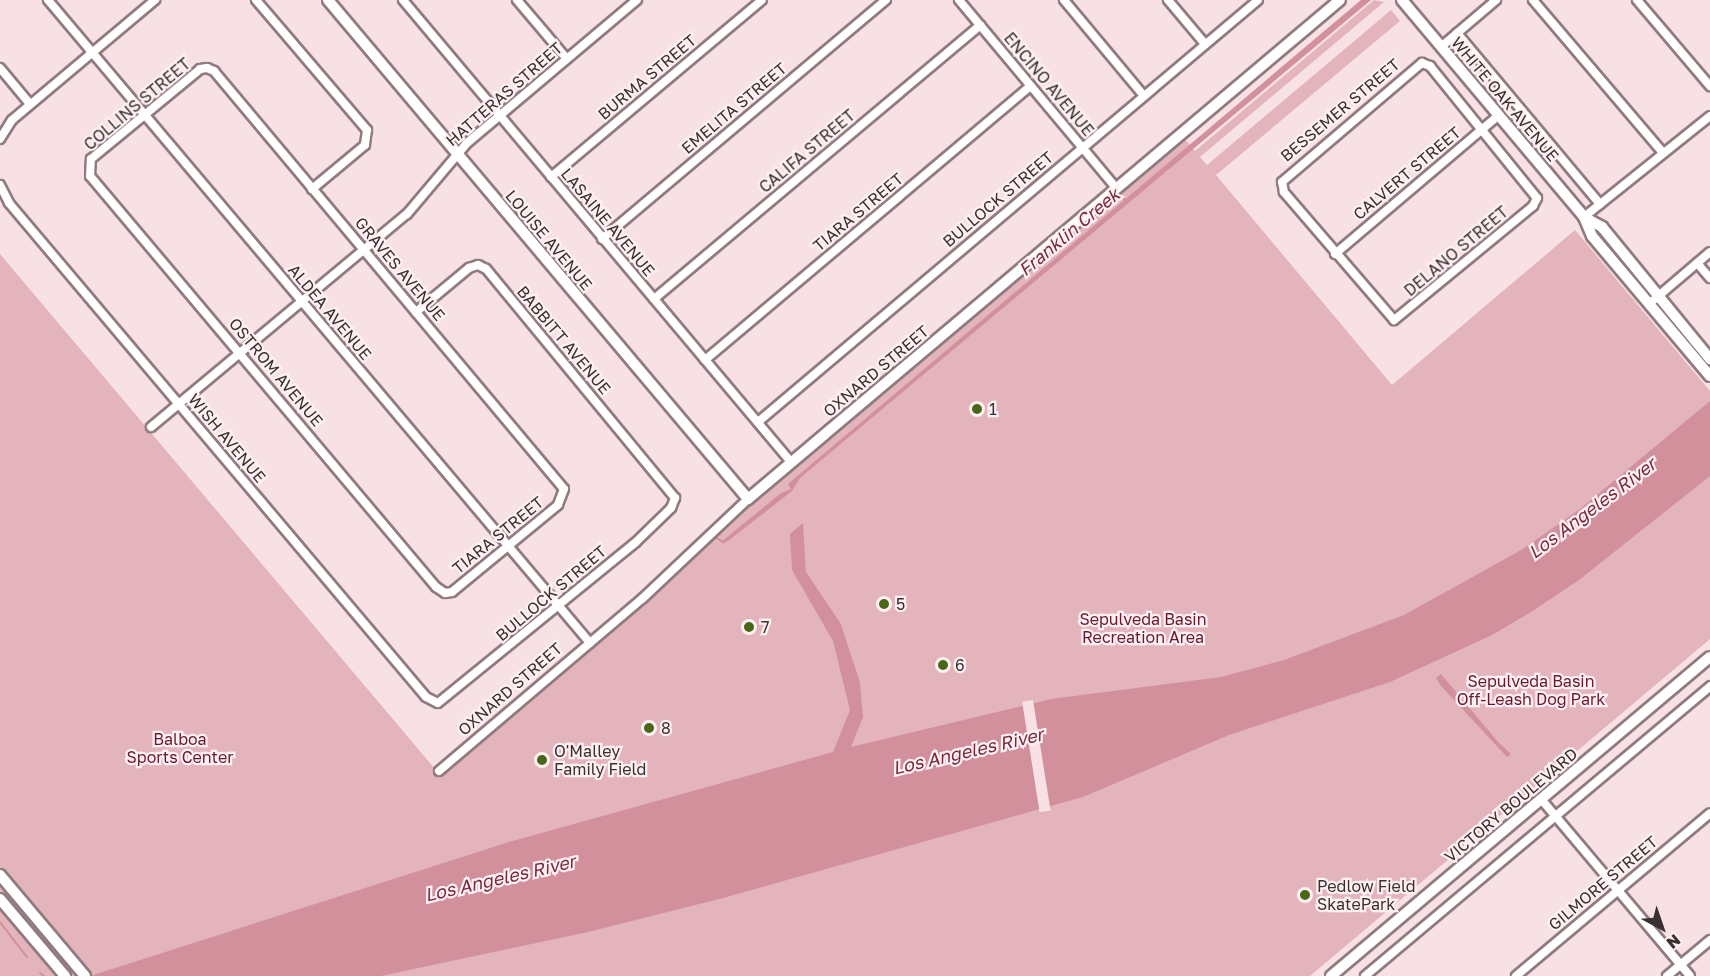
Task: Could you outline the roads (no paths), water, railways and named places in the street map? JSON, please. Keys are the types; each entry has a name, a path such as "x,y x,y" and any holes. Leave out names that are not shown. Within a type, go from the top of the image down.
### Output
{"main road":[{"name":"LOUISE AVENUE","path":"328,0 747,500"},
{"name":"OXNARD STREET","path":"747,500 1340,0"},
{"name":"WHITE OAK AVENUE","path":"1402,0 1584,217 1592,236 1710,376"},
{"name":"WHITE OAK AVENUE","path":"1584,217 1602,227 1710,359"},
{"name":"VICTORY BOULEVARD","path":"1331,976 1710,657"},
{"path":"0,876 85,976"},
{"path":"0,899 63,973"}],"street":[{"name":"ALDEA AVENUE","path":"48,0 590,643"},
{"path":"0,139 12,120 155,0"},
{"path":"256,0 367,130 365,145 312,189"},
{"name":"LASAINE AVENUE","path":"403,0 791,462"},
{"path":"516,0 567,59"},
{"name":"BURMA STREET","path":"551,177 762,0"},
{"name":"EMELITA STREET","path":"602,238 886,0"},
{"name":"ENCINO AVENUE","path":"958,0 1116,188"},
{"path":"1064,0 1144,96"},
{"path":"1168,0 1205,44"},
{"name":"BULLOCK STREET","path":"758,422 1258,0"},
{"path":"1442,46 1496,0"},
{"path":"1533,0 1663,153"},
{"path":"1637,0 1710,86"},
{"name":"HATTERAS STREET","path":"151,427 415,207 457,154 633,1"},
{"name":"CALIFA STREET","path":"654,299 980,25"},
{"name":"WHITE OAK AVENUE","path":"1457,33 1600,204"},
{"name":"BESSEMER STREET","path":"1335,254 1284,192 1282,182 1419,64 1430,66 1483,129"},
{"path":"0,68 30,104"},
{"name":"GRAVES AVENUE","path":"207,68 214,70 560,482 564,494"},
{"name":"COLLINS STREET","path":"88,167 91,159 200,69 207,68"},
{"name":"TIARA STREET","path":"705,360 1030,86"},
{"name":"CALVERT STREET","path":"1335,254 1499,115"},
{"path":"1584,217 1710,116"},
{"name":"DELANO STREET","path":"1335,254 1394,320 1536,203 1535,193 1483,129"},
{"name":"OSTROM AVENUE","path":"88,167 90,176 436,587 445,593"},
{"name":"WISH AVENUE","path":"0,185 9,203 178,404 426,697 438,703"},
{"path":"1649,304 1710,252"},
{"path":"1697,263 1710,278"},
{"name":"BABBITT AVENUE","path":"416,312 469,268 478,265 486,269 675,498"},
{"name":"TIARA STREET","path":"445,593 452,592 558,505 564,494"},
{"name":"BULLOCK STREET","path":"438,703 559,607 636,542 672,507 675,498"},
{"name":"OXNARD STREET","path":"439,771 590,643 747,500"},
{"path":"1365,976 1710,686"},
{"path":"1541,799 1690,976"},
{"name":"GILMORE STREET","path":"1516,976 1710,813"},
{"path":"1667,976 1710,940"}],"water":[{"path":"1361,0 1371,0 800,478 792,491 728,541 720,543 781,493 791,489 788,484"},
{"name":"Los Angeles River","path":"1710,401 1710,476 1579,580 1531,612 1492,635 1390,682 1229,735 1083,797 723,898 588,932 381,976 90,976 509,842 833,752 850,710 833,641 792,570 790,534 803,523 806,572 841,624 860,683 863,717 851,747 1051,699 1221,677 1284,660 1404,615 1523,549 1580,509"},
{"path":"1441,674 1511,754 1507,757 1441,686 1436,678"}],"waterway":[{"name":"Franklin Creek","path":"1118,192 1126,201"},
{"path":"769,428 788,454"},
{"path":"713,536 724,542"},
{"path":"0,922 27,957"},
{"path":"40,973 44,976"}],"place":[{"name":"1","path":"977,409"},
{"name":"5","path":"884,604"},
{"name":"7","path":"749,627"},
{"name":"6","path":"943,665"},
{"name":"8","path":"649,728"},
{"name":"O'Malley Family Field","path":"542,760"},
{"name":"Pedlow Field SkatePark","path":"1305,895"}],"park label":[{"name":"Sepulveda Basin Recreation Area","path":"1143,628"},
{"name":"Sepulveda Basin Off-Leash Dog Park","path":"1531,690"},
{"name":"Balboa Sports Center","path":"180,748"}]}
